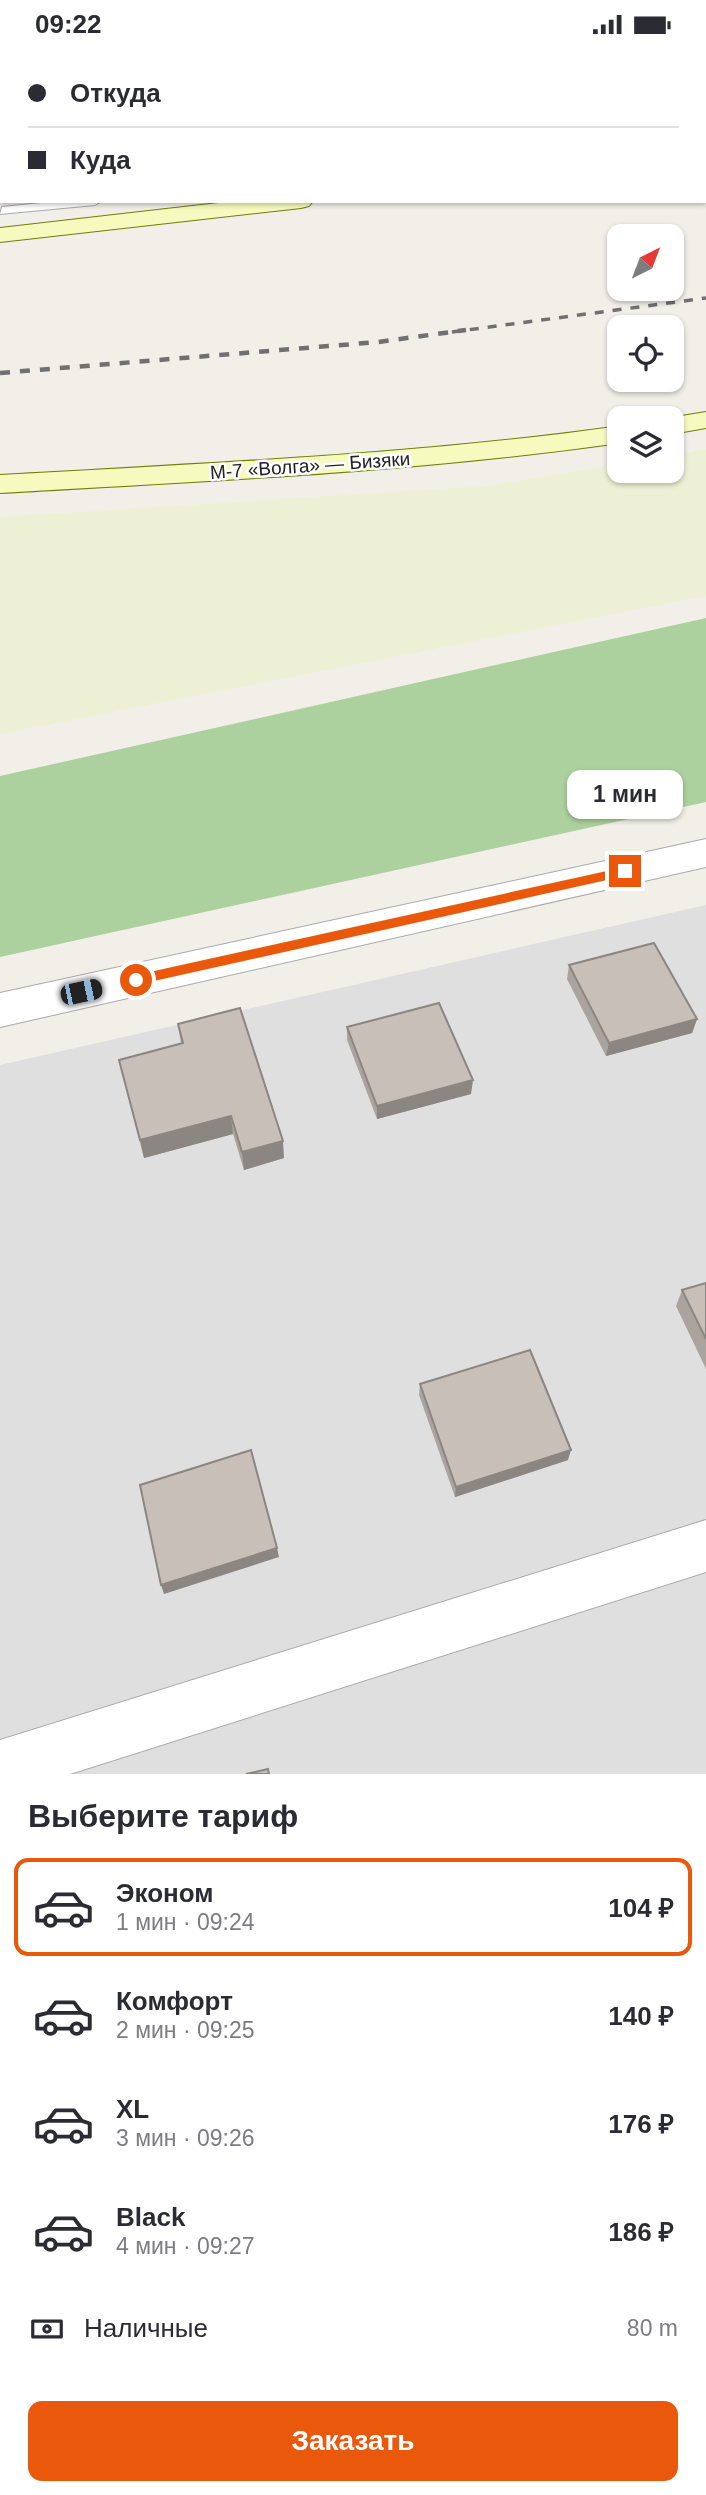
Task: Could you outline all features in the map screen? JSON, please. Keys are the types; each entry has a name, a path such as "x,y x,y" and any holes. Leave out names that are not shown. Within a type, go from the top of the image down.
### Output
{"main road":[{"path":"3,221 271,203"},
{"path":"684,424 706,420"},
{"name":"М-7 «Волга» — Бизяки","path":"0,484 384,461 544,446 607,436"}],"street":[{"path":"0,1010 706,853"},
{"path":"0,1769 706,1546"}],"lane":[{"path":"3,221 85,203"}],"shaded area":[{"path":"706,905 706,1774 0,1774 0,1065"}],"green space":[{"path":"706,449 706,596 0,734 0,517 486,486 607,466 607,483 684,483 684,454"},
{"path":"706,618 706,802 0,957 0,776"}],"building":[{"path":"654,943 697,1019 609,1043 569,965"},
{"path":"439,1003 473,1080 377,1106 347,1027"},
{"path":"240,1008 283,1141 242,1152 231,1116 140,1140 119,1060 183,1043 178,1024"},
{"path":"706,1283 706,1339 682,1290"},
{"path":"530,1350 571,1450 456,1487 420,1384"},
{"path":"251,1450 277,1548 161,1585 140,1485"},
{"path":"268,1769 269,1774 246,1774"}],"railway":[{"path":"452,332 706,298"},
{"path":"0,373 378,342 466,330"}],"route":[{"path":"136,980 625,871"}]}
